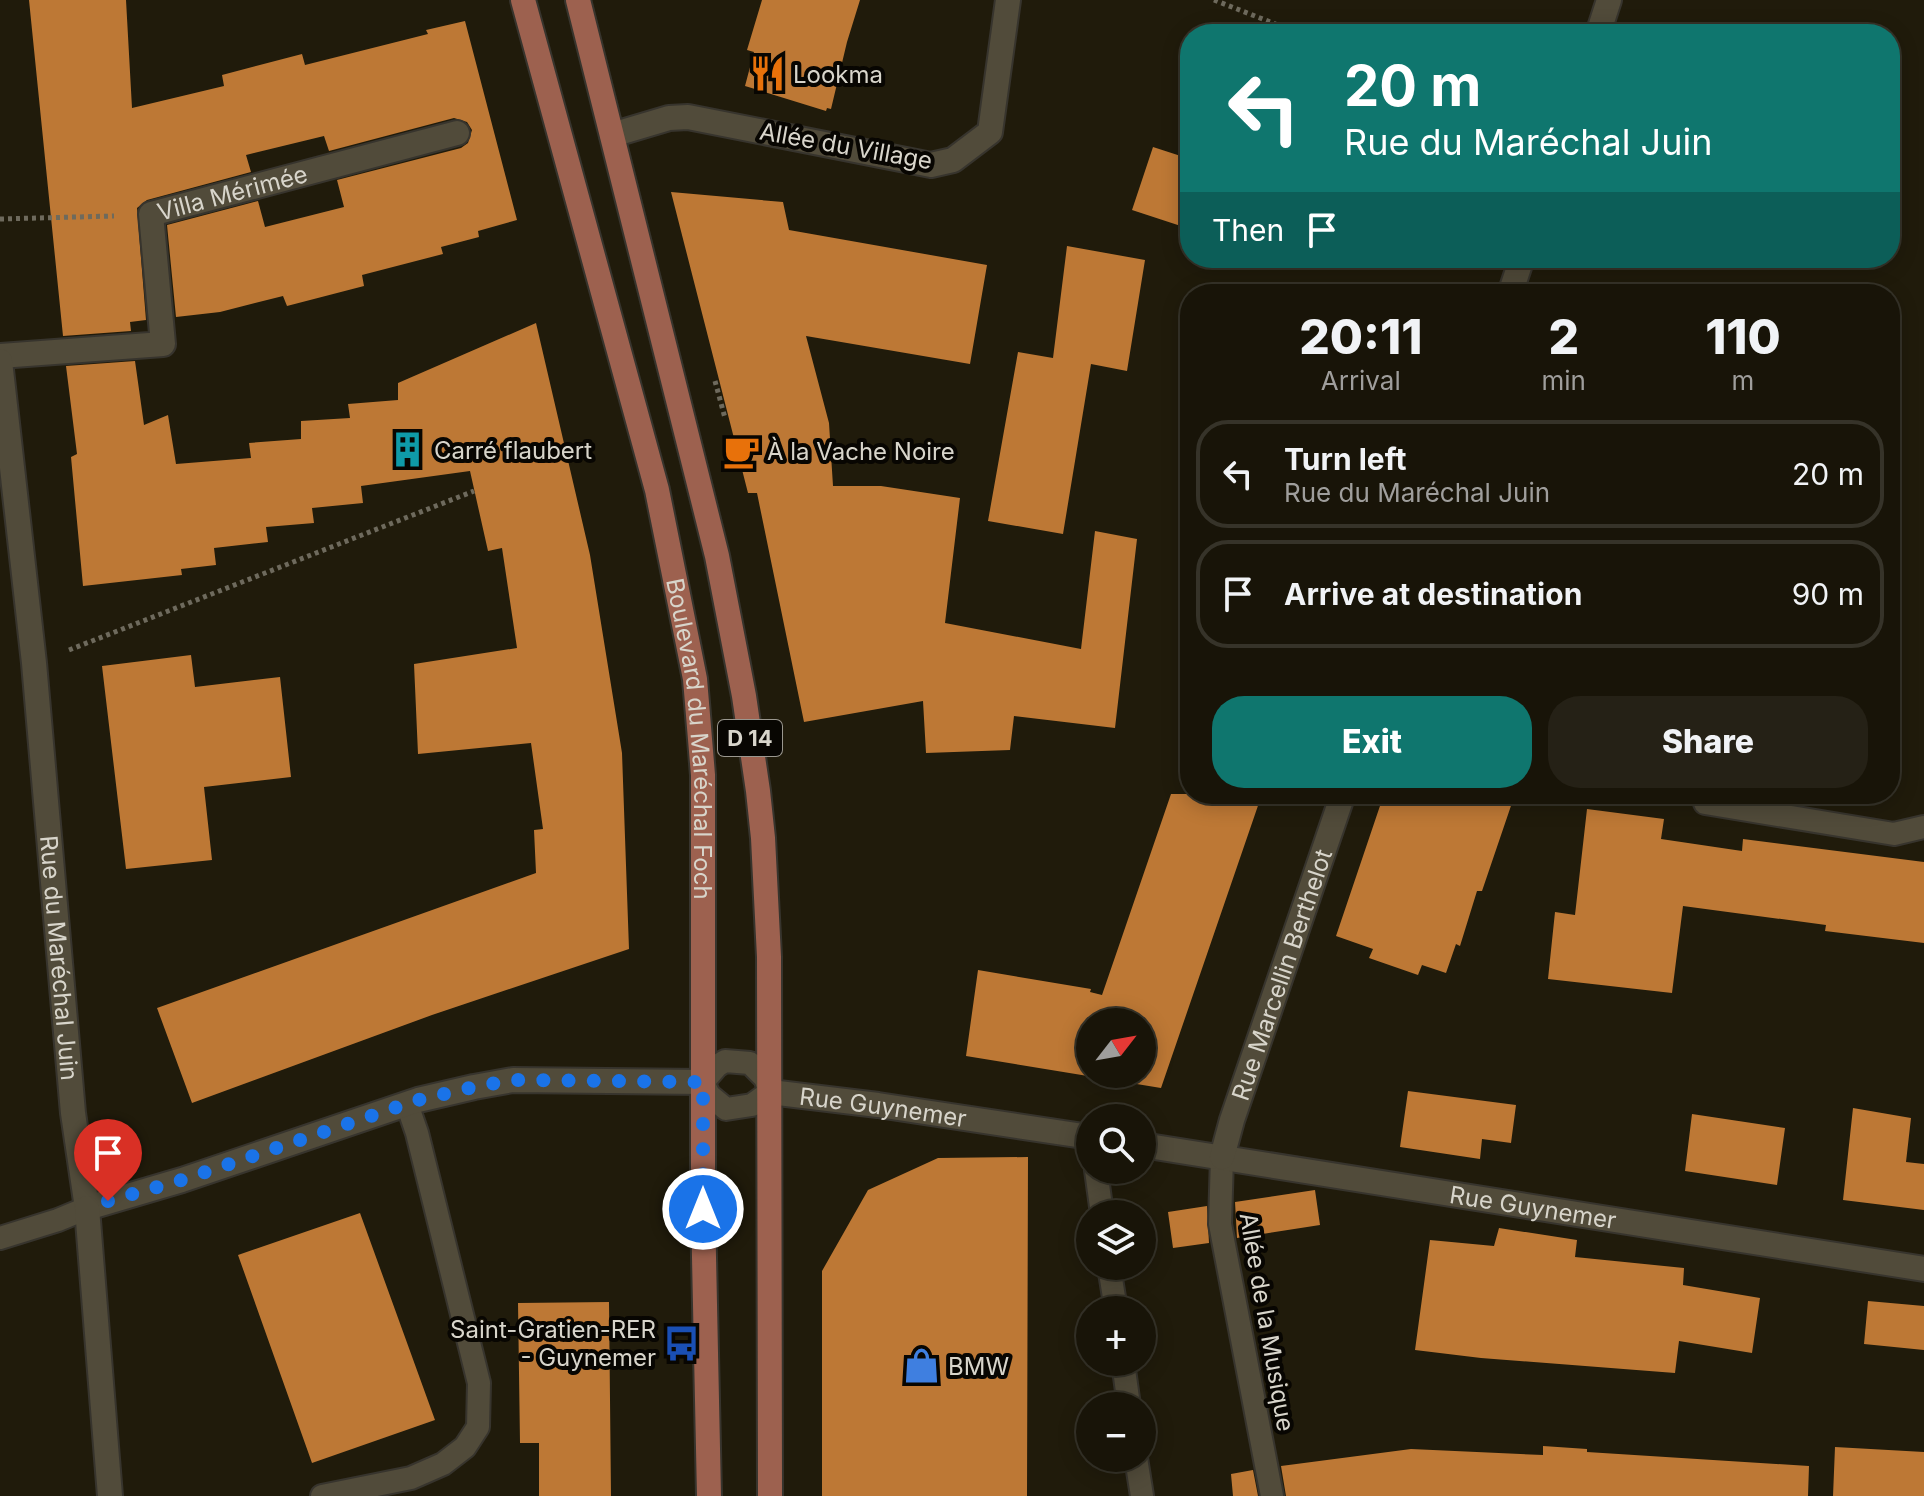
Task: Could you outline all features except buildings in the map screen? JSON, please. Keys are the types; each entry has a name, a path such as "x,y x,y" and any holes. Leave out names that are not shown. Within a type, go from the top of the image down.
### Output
{"main road":[{"name":"Boulevard du Maréchal Foch","path":"523,0 657,490 695,679 703,775 703,1082 709,1496"},
{"name":"Boulevard du Maréchal Foch","path":"578,0 717,556 744,696 765,862 769,957 770,1496"}],"street":[{"name":"Allée du Village","path":"612,135 669,118 688,117 931,165 953,160 990,132 1008,0"},
{"path":"1601,24 1609,0"},
{"name":"Villa Mérimée","path":"0,359 163,344 151,214 457,133"},
{"name":"Rue du Maréchal Juin","path":"0,359 34,663 73,1113 87,1208 110,1496"},
{"name":"Rue Marcellin Berthelot","path":"1222,1157 1340,804"},
{"path":"87,1208 182,1180 407,1104 474,1087 513,1080 703,1082"},
{"name":"Rue Guynemer","path":"770,1092 1076,1135"},
{"name":"Rue Guynemer","path":"1156,1147 1924,1269"}],"lane":[{"path":"1711,804 1894,834 1924,827"},
{"path":"725,1061 742,1061 757,1069 770,1092 752,1105 726,1109 709,1095 703,1082 725,1061"},
{"path":"322,1496 411,1478 443,1464 465,1447 478,1427 479,1383 417,1133 407,1104"},
{"name":"Allée de la Musique","path":"1222,1157 1220,1224 1272,1496"},
{"path":"0,1238 87,1208"},
{"path":"1138,1472 1142,1496"}],"path":[{"path":"1214,0 1275,24"},
{"path":"0,219 151,214"},
{"path":"34,663 474,491"}],"place":[{"name":"Lookma","path":"767,74"},
{"name":"Carré flaubert","path":"408,450"},
{"name":"À la Vache Noire","path":"741,451"},
{"name":"Saint-Gratien-RER - Guynemer","path":"682,1343"},
{"name":"BMW","path":"922,1366"}],"route":[{"path":"108,1201 182,1180 418,1100 513,1080 579,1079 703,1082 703,1209"}]}
